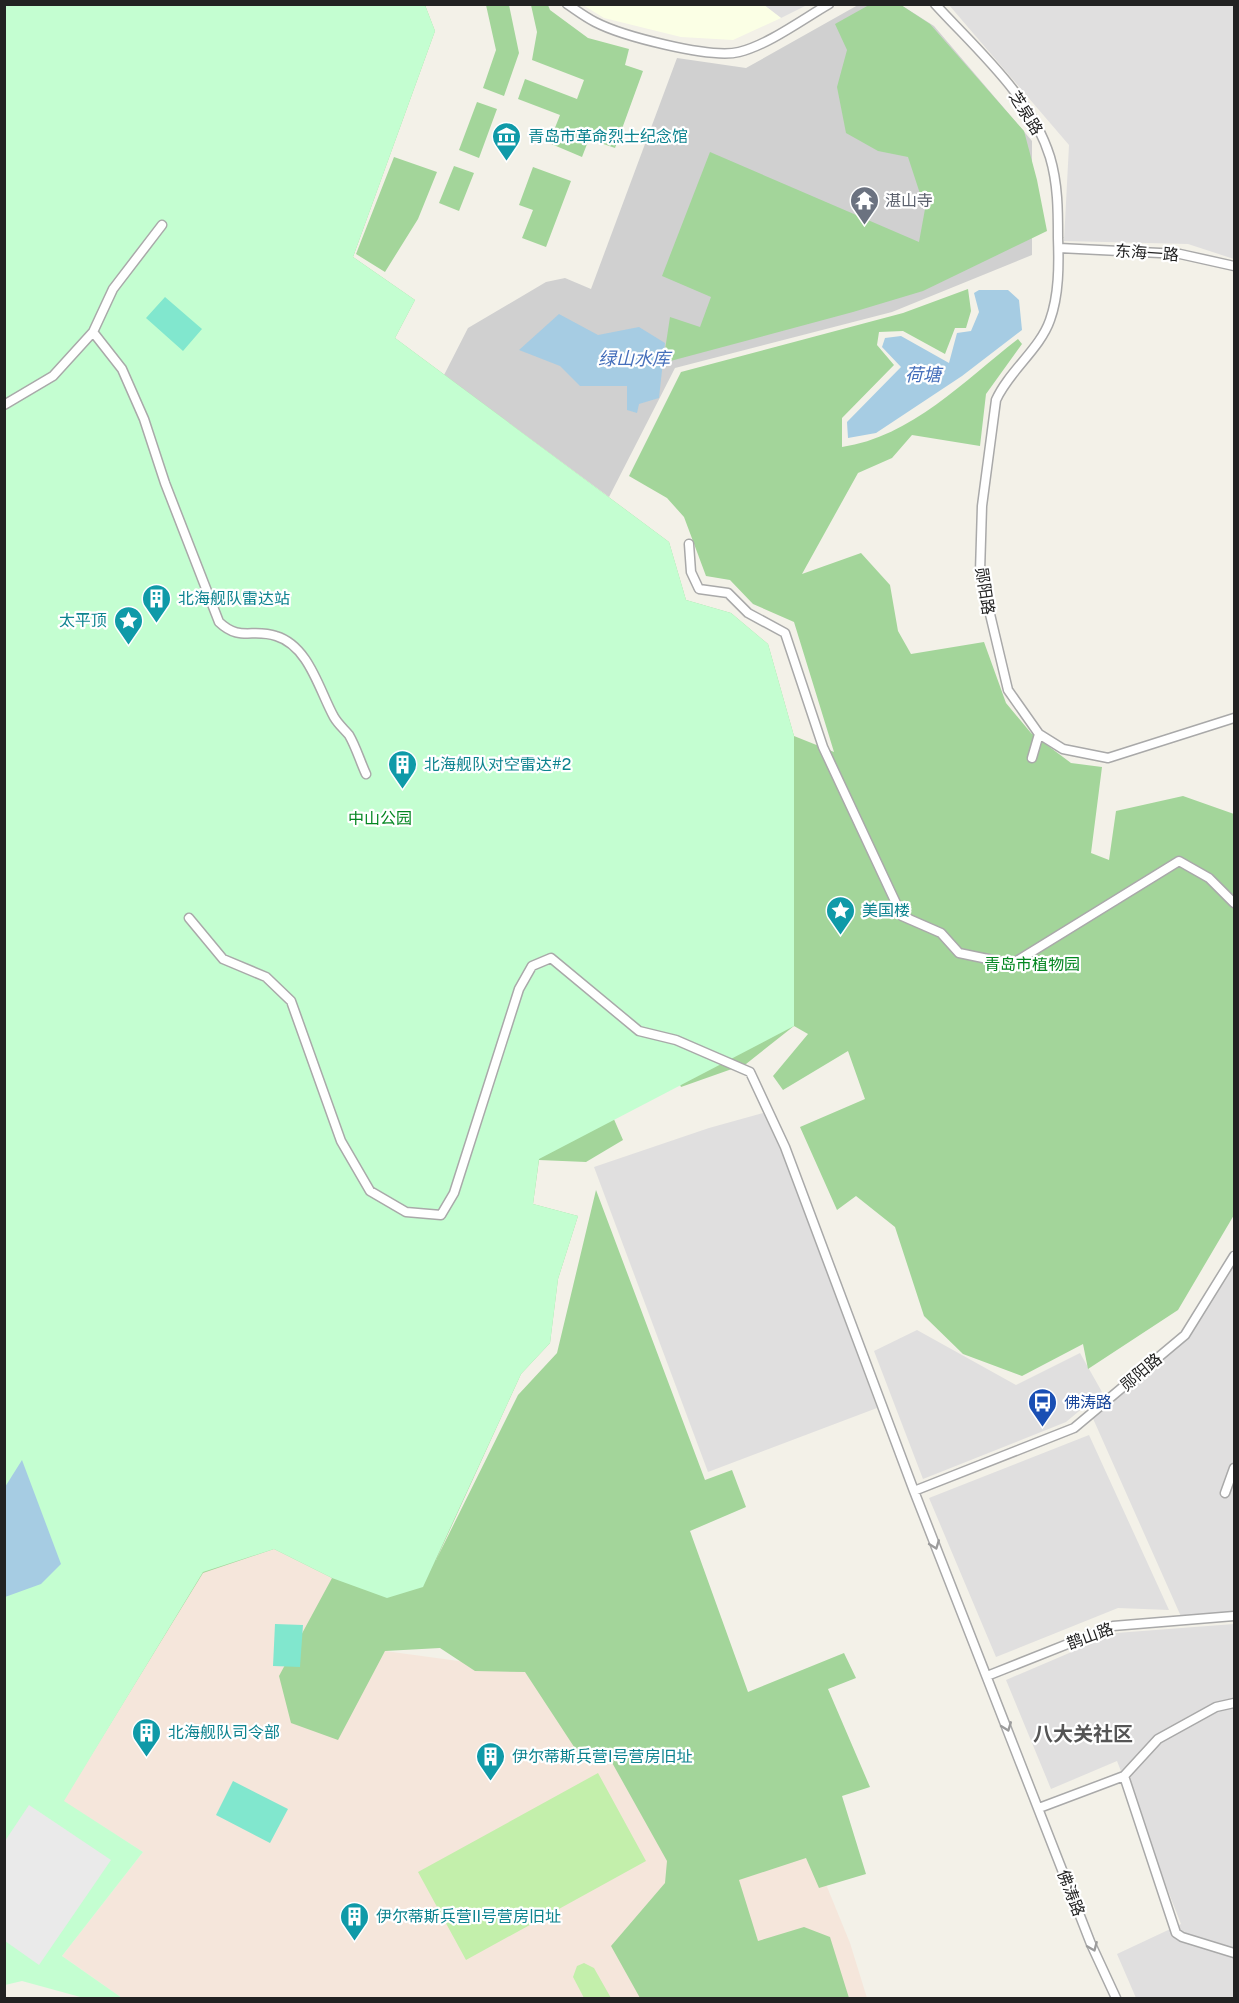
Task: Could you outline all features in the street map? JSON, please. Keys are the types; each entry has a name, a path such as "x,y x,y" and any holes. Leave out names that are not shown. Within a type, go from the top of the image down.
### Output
{"street":[{"path":"567,4 602,26 669,45 723,53 738,52 754,46 829,4"},
{"name":"芝泉路","path":"935,4 997,71 1028,110 1050,156 1058,196 1059,248"},
{"path":"4,405 53,376 93,332 113,290 162,225"},
{"name":"东海一路","path":"1059,248 1180,254 1234,266"},
{"name":"郧阳路","path":"1059,248 1056,289 1050,322 1003,384 996,400 982,517 980,572 991,628 1008,690 1039,734 1063,749 1108,758 1234,718"},
{"path":"93,332 122,369 144,419 165,483 219,622 231,633 275,636 289,643 300,654 320,686 335,719 349,736 366,774"},
{"path":"689,544 691,572 699,589 728,593 748,613 785,633 823,747 902,916 940,933 959,953 1012,964 1179,861 1209,878 1234,903"},
{"path":"1032,758 1039,734"},
{"name":"佛涛路","path":"189,918 224,959 266,977 291,1001 341,1141 370,1191 406,1212 441,1215 454,1193 519,989 532,966 551,958 639,1031 676,1040 750,1072 785,1147 914,1491 1091,1944 1116,1998"},
{"name":"郧阳路","path":"914,1491 1074,1428 1185,1335 1234,1256"},
{"path":"1225,1493 1234,1468"},
{"name":"鹊山路","path":"987,1676 1113,1626 1234,1616"},
{"path":"1039,1808 1124,1776 1158,1739 1216,1707 1234,1703"},
{"path":"1124,1776 1176,1933 1182,1937 1234,1953"}],"shaded area":[{"path":"765,4 807,5 781,18"},
{"path":"583,5 764,5 781,18 733,40 681,37 604,18"},
{"name":"湛山寺","path":"858,5 901,5 934,26 1032,141 1032,255 892,312 675,368 609,497 444,375 468,328 546,282 565,278 591,289 677,58 746,68"},
{"path":"949,5 1234,5 1234,259 1188,244 1064,241 1069,145"},
{"path":"763,1113 781,1149 877,1408 708,1472 594,1167 709,1128"},
{"path":"1234,1256 1234,1617 1183,1621 1091,1414 1185,1335"},
{"path":"917,1330 1016,1385 1080,1353 1102,1392 1066,1422 923,1479 874,1351"},
{"path":"1089,1435 1169,1610 1118,1608 996,1657 929,1498"},
{"path":"274,1549 334,1579 385,1651 751,1701 850,1943 867,1998 122,1998 62,1956 143,1852 63,1801 203,1572"},
{"path":"1234,1624 1234,1998 1136,1998 1117,1954 1181,1924 1117,1761 1051,1789 1006,1680 1116,1633"},
{"path":"29,1805 111,1860 39,1965 5,1941 5,1841"}],"green space":[{"name":"中山公园","path":"5,5 425,5 435,31 353,257 415,300 395,338 669,542 686,600 731,613 768,644 794,736 834,752 794,622 753,604 730,580 706,576 684,517 667,498 629,476 681,372 903,313 968,289 971,311 966,328 955,328 945,354 903,331 879,332 877,345 894,365 842,418 842,447 891,432 914,419 957,389 1018,339 1022,344 986,394 980,446 912,435 892,458 858,473 802,574 861,553 890,585 898,631 911,654 984,642 1006,703 1031,733 1071,763 1102,767 1091,853 1109,860 1116,811 1183,796 1234,814 1234,1215 1178,1310 1088,1369 1083,1344 1022,1376 963,1354 924,1316 895,1227 856,1196 837,1210 800,1127 865,1099 848,1051 783,1090 773,1076 808,1034 794,1026 746,1064 681,1087 661,1041 596,1078 623,1140 586,1162 539,1160 533,1204 578,1216 558,1279 550,1343 521,1374 436,1560 518,1395 557,1353 596,1190 705,1480 732,1470 746,1507 690,1531 748,1692 844,1653 856,1678 828,1689 870,1787 842,1796 866,1874 819,1888 806,1858 739,1880 758,1941 804,1927 830,1937 849,1998 640,1998 611,1946 665,1883 667,1861 610,1759 582,1759 525,1672 475,1671 440,1648 385,1651 338,1740 291,1723 279,1676 332,1578 274,1549 203,1573 63,1801 4,1653"},
{"name":"中山公园","path":"5,5 425,5 435,31 353,257 415,300 395,338 669,542 686,600 731,613 768,644 794,736 794,1026 539,1159 533,1204 578,1216 558,1279 550,1343 521,1374 423,1587 387,1598 332,1578 274,1549 203,1572 64,1801 143,1852 62,1956 122,1998 84,1998 22,1981 5,1985"},
{"path":"486,5 509,5 519,53 504,96 483,88 496,50"},
{"path":"531,5 548,5 550,10 588,38 629,49 625,65 643,71 615,148 589,139 582,157 549,143 560,115 518,99 525,79 577,99 584,80 532,60 537,32"},
{"path":"869,5 901,5 930,24 1024,131 1047,231 923,291 663,363 670,317 700,327 711,297 662,276 710,152 919,242 925,209 908,157 878,151 846,133 837,87 847,50 835,24"},
{"path":"477,102 497,109 479,158 459,150"},
{"path":"394,157 437,172 418,219 385,272 356,254"},
{"path":"454,166 474,173 459,211 439,203"},
{"path":"533,167 571,181 546,247 522,238 533,210 519,205"},
{"path":"165,297 202,329 183,351 146,318"},
{"path":"275,1624 303,1625 300,1667 273,1666"},
{"path":"598,1773 646,1861 466,1960 418,1872"},
{"path":"233,1781 288,1809 270,1843 216,1815"},
{"path":"584,1963 594,1968 611,1998 584,1998 573,1977 577,1966"}],"water":[{"name":"荷塘","path":"979,290 1008,290 1019,300 1022,330 962,376 876,433 848,438 847,422 901,367 882,347 885,338 901,336 949,363 957,333 971,331 979,312 974,293"},
{"name":"绿山水库","path":"559,314 598,335 639,327 665,343 659,398 639,404 637,413 627,410 627,386 580,386 560,366 519,350"},
{"path":"22,1460 61,1564 41,1584 5,1597 5,1487"}],"place":[{"name":"青岛市革命烈士纪念馆","path":"507,162"},
{"name":"湛山寺","path":"864,226"},
{"name":"北海舰队雷达站","path":"157,624"},
{"name":"太平顶","path":"128,646"},
{"name":"北海舰队对空雷达#2","path":"403,790"},
{"name":"美国楼","path":"841,936"},
{"name":"佛涛路","path":"1043,1428"},
{"name":"北海舰队司令部","path":"147,1758"},
{"name":"伊尔蒂斯兵营I号营房旧址","path":"491,1782"},
{"name":"伊尔蒂斯兵营II号营房旧址","path":"355,1942"}],"district":[{"name":"八大关社区","path":"1083,1734"}],"park label":[{"name":"青岛市植物园","path":"1032,964"}]}
